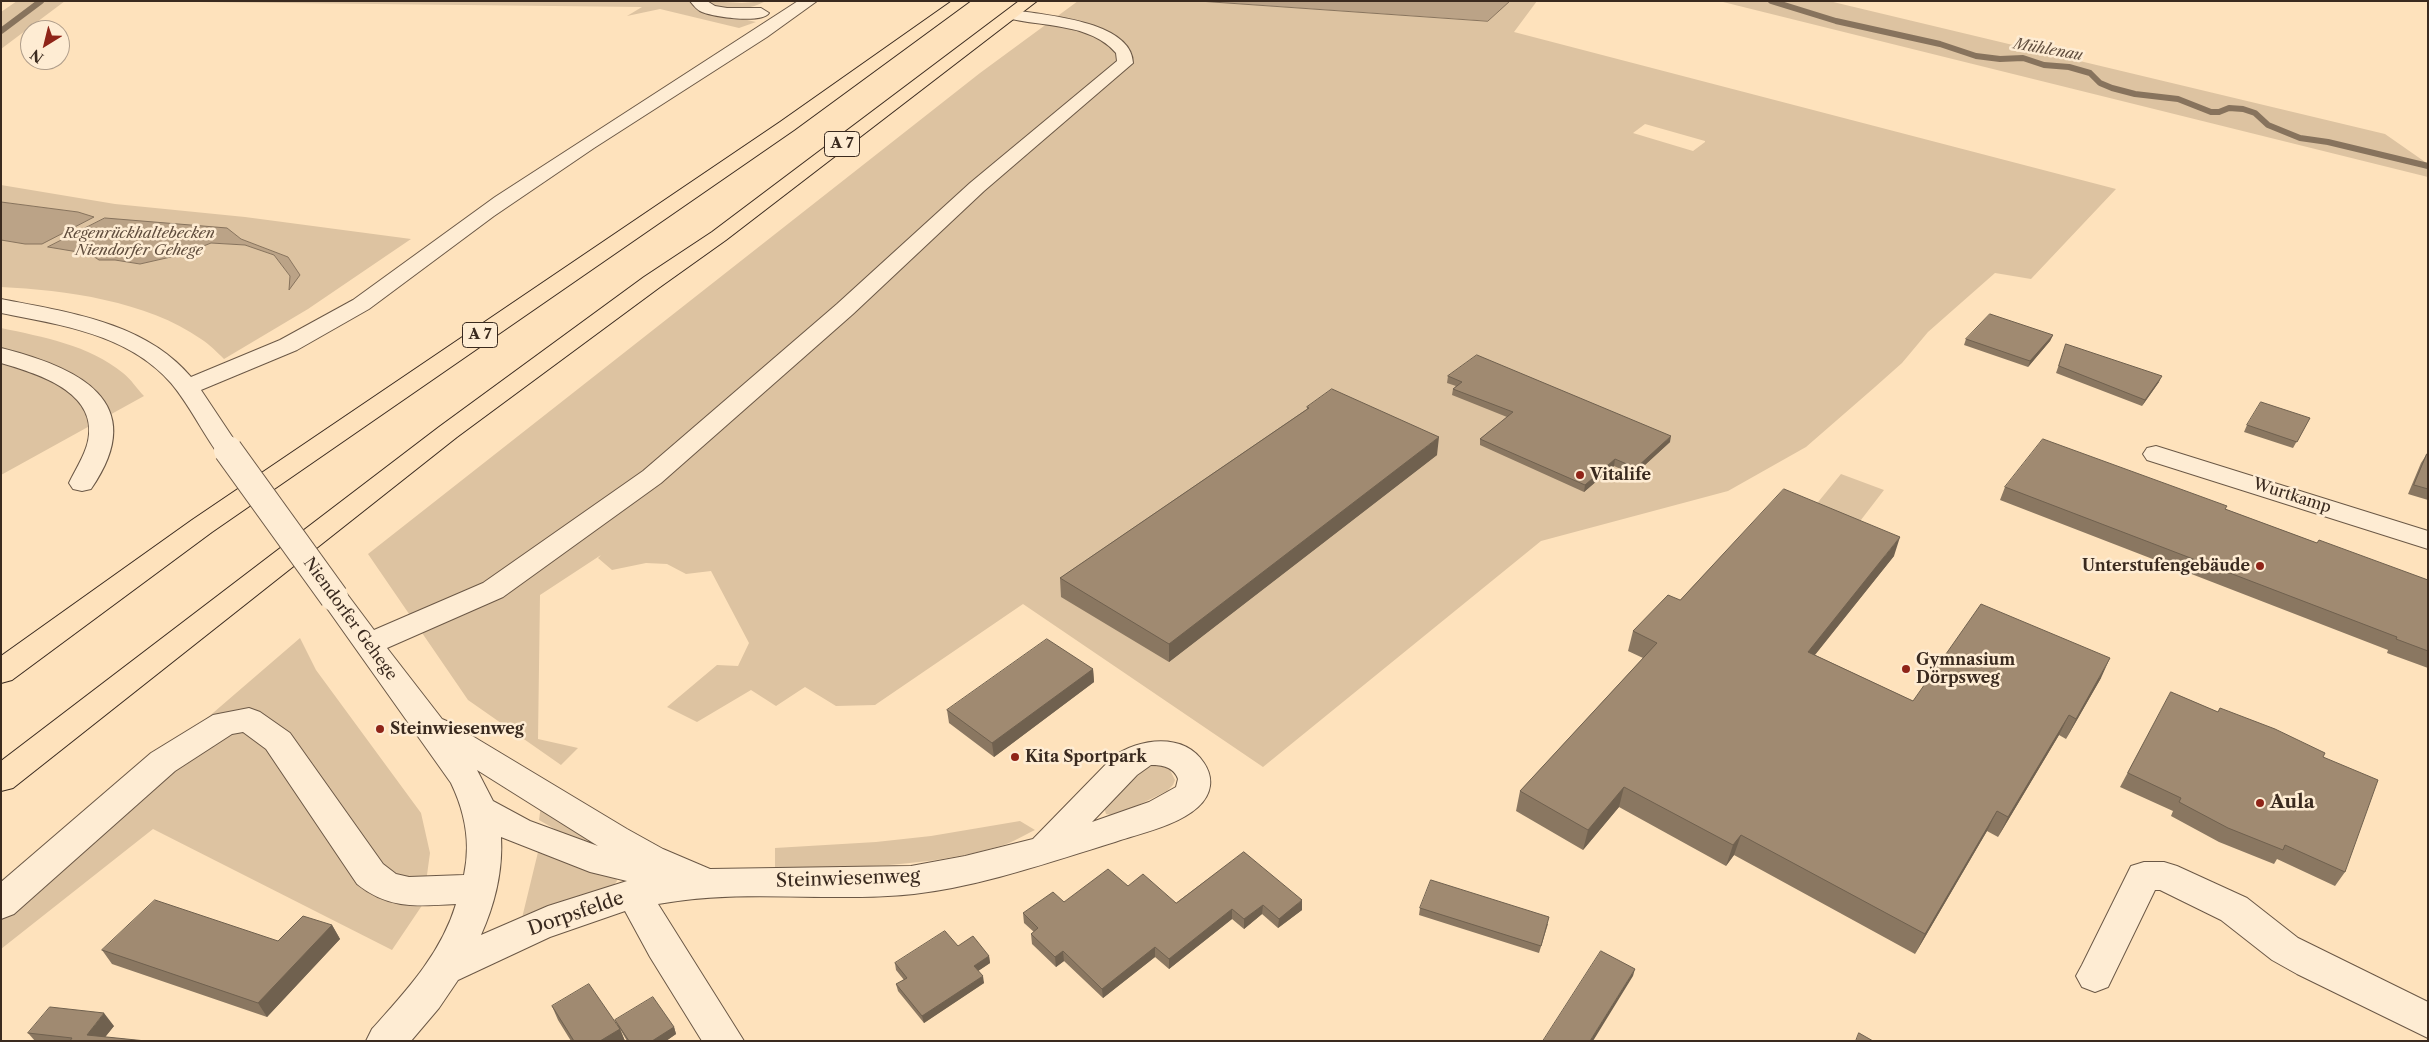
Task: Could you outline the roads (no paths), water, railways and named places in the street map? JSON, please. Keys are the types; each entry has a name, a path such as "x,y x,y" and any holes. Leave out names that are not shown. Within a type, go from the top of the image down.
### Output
{"highway":[{"name":"A 7","path":"1,672 202,526 787,126 962,1"},
{"name":"A 7","path":"1,779 448,432 652,282 719,236 1021,8"}],"street":[{"path":"698,1 702,6 722,12 771,13 809,1"},
{"path":"368,645 492,590 652,477 845,309 976,187 1125,63 1124,52 1116,42 1098,33 1021,8"},
{"path":"186,387 251,362 295,342 384,289 466,224 614,127 736,53 771,13"},
{"name":"Niendorfer Gehege","path":"1,306 57,318 114,334 156,356 172,370 186,387 228,450 368,645 428,724 463,776 478,809 484,845 479,889 467,927 445,969 386,1041"},
{"path":"3,357 44,368 70,381 91,399 100,416 103,432 99,446 82,483"},
{"name":"Wurtkamp","path":"2156,454 2428,540"},
{"path":"1,904 163,762 224,724 249,720 278,741 370,874 385,886 408,892 479,889"},
{"name":"Steinwiesenweg","path":"428,724 615,839 651,859 706,883"},
{"name":"Steinwiesenweg","path":"478,809 518,830 603,862 706,883"},
{"name":"Steinwiesenweg","path":"634,894 706,883 909,880 989,866 1046,848"},
{"path":"2095,976 2144,876 2164,876 2234,909 2285,949 2310,964 2428,1021"},
{"name":"Dorpsfelde","path":"445,969 577,910 634,894 663,946 724,1041"}],"water":[{"path":"1199,1 1510,1 1488,21"},
{"name":"Regenrückhaltebecken Niendorfer Gehege","path":"1,202 78,212 94,217 42,244 25,244 1,240"},
{"name":"Regenrückhaltebecken Niendorfer Gehege","path":"105,218 227,228 241,239 288,257 300,275 289,290 290,276 274,255 245,245 211,243 184,254 140,264 115,260 99,260 90,254 48,247"}],"waterway":[{"path":"1,31 41,1"},
{"name":"Mühlenau","path":"1771,1 1836,21 1940,44 1976,56 2000,59 2023,58 2044,65 2069,67 2090,73 2100,83 2112,88 2135,94 2178,99 2211,112 2219,112 2229,108 2243,109 2255,113 2268,125 2300,138 2328,142 2428,166"}],"place":[{"name":"Vitalife","path":"1580,475"},
{"name":"Unterstufengebäude","path":"2260,566"},
{"name":"Gymnasium Dörpsweg","path":"1906,669"},
{"name":"Steinwiesenweg","path":"380,729"},
{"name":"Kita Sportpark","path":"1015,757"},
{"name":"Aula","path":"2260,803"}]}
